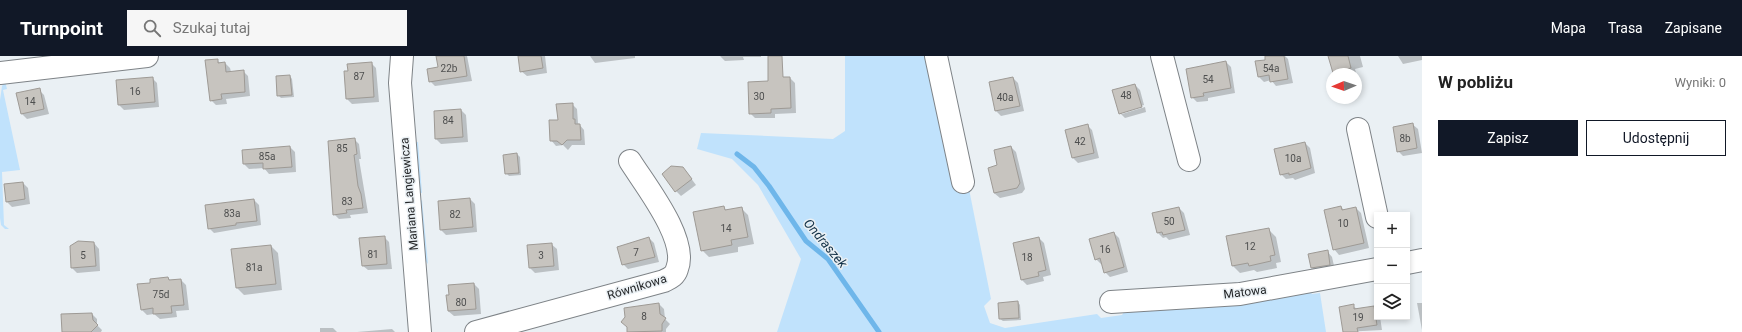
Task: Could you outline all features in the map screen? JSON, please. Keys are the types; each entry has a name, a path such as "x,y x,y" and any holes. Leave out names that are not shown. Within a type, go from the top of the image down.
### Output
{"street":[{"path":"0,73 147,56"},
{"name":"Mariana Langiewicza","path":"402,56 400,64 401,96 420,332"},
{"path":"936,56 963,182"},
{"path":"1162,56 1189,160"},
{"path":"1358,129 1376,212"},
{"name":"Równikowa","path":"476,332 664,281 673,276 678,269 679,262 673,231 665,214 630,161"},
{"path":"1410,262 1422,260"},
{"name":"Matowa","path":"1111,302 1240,294 1374,270"}],"shaded area":[{"path":"845,56 932,56 969,189 991,299 984,306 990,323 1005,328 1097,314 1101,318 1122,315 1130,303 1309,290 1312,294 1320,293 1326,332 777,332 801,259 758,185 732,159 697,149 701,133 833,139 845,131"},
{"path":"5,81 7,89 3,90 20,170 2,172 4,225 9,229 5,229 1,225 0,218 0,100 2,86"},
{"path":"418,142 422,193 418,192 411,143"},
{"path":"422,200 428,264 422,256 419,202"}],"building":[{"path":"436,56 464,56 467,76 429,82 427,69 438,67"},
{"path":"518,56 541,56 543,68 520,72"},
{"path":"768,56 782,56 783,77 790,77 791,108 771,109 771,113 749,114 748,82 768,81"},
{"path":"1265,56 1284,56 1288,79 1270,82 1269,75 1258,77 1255,61 1265,60"},
{"path":"1328,56 1348,56 1351,68 1332,68"},
{"path":"218,59 218,63 225,62 226,72 244,70 245,92 221,94 222,99 210,101 205,60"},
{"path":"1226,61 1231,88 1203,93 1204,96 1191,98 1186,69"},
{"path":"372,62 374,97 346,99 344,71 348,71 347,64"},
{"path":"290,75 292,95 277,96 276,76"},
{"path":"153,77 155,102 118,105 116,80"},
{"path":"1013,77 1020,106 995,111 989,82"},
{"path":"1135,84 1142,107 1119,114 1112,90"},
{"path":"40,88 44,109 21,114 16,93"},
{"path":"573,103 573,119 575,119 575,124 580,124 581,140 567,140 562,145 557,141 550,141 549,120 558,120 556,104"},
{"path":"461,109 463,137 435,139 434,111"},
{"path":"1413,123 1417,148 1397,152 1393,127"},
{"path":"1088,124 1094,153 1072,158 1065,130"},
{"path":"355,138 357,154 354,155 358,186 363,208 346,210 347,213 333,215 328,141"},
{"path":"1305,142 1311,168 1289,175 1289,173 1280,175 1274,149"},
{"path":"290,146 292,167 263,169 263,163 243,164 242,150"},
{"path":"1011,146 1020,183 1017,188 994,193 988,168 997,165 994,150"},
{"path":"517,153 519,173 505,174 503,155"},
{"path":"671,166 683,167 692,179 675,192 662,174"},
{"path":"23,182 25,199 6,202 4,184"},
{"path":"470,198 473,227 440,230 438,201"},
{"path":"254,199 257,221 236,223 236,225 208,229 205,205"},
{"path":"724,206 725,210 742,207 748,237 731,240 732,245 701,251 693,212"},
{"path":"1341,206 1342,210 1356,207 1364,243 1333,250 1324,210"},
{"path":"1179,207 1185,230 1163,235 1162,232 1157,233 1152,213"},
{"path":"1269,228 1275,255 1270,256 1271,261 1249,266 1248,263 1232,266 1226,236"},
{"path":"1114,232 1124,267 1104,273 1100,258 1095,260 1089,239"},
{"path":"385,236 387,264 362,266 359,238"},
{"path":"649,237 655,257 622,265 617,247"},
{"path":"1039,237 1046,270 1038,272 1039,276 1021,280 1013,243"},
{"path":"78,241 94,242 96,266 71,268 70,246"},
{"path":"552,243 554,266 529,268 527,245"},
{"path":"271,245 276,284 236,288 231,249"},
{"path":"1328,250 1330,265 1311,268 1308,254"},
{"path":"168,277 169,280 181,279 184,305 171,306 172,313 153,314 153,308 141,310 137,284 150,283 150,279"},
{"path":"474,283 476,309 448,311 446,295 449,295 448,285"},
{"path":"1018,301 1019,318 999,319 998,303"},
{"path":"659,303 660,314 666,318 662,324 662,331 627,332 627,327 621,322 625,317 624,308"},
{"path":"1354,304 1354,309 1374,306 1374,320 1376,320 1377,325 1357,328 1358,332 1343,332 1339,307"},
{"path":"92,313 93,320 98,325 91,332 62,332 61,314"}],"waterway":[{"name":"Ondraszek","path":"737,154 754,167 769,186 806,241 828,259 879,332"}]}
